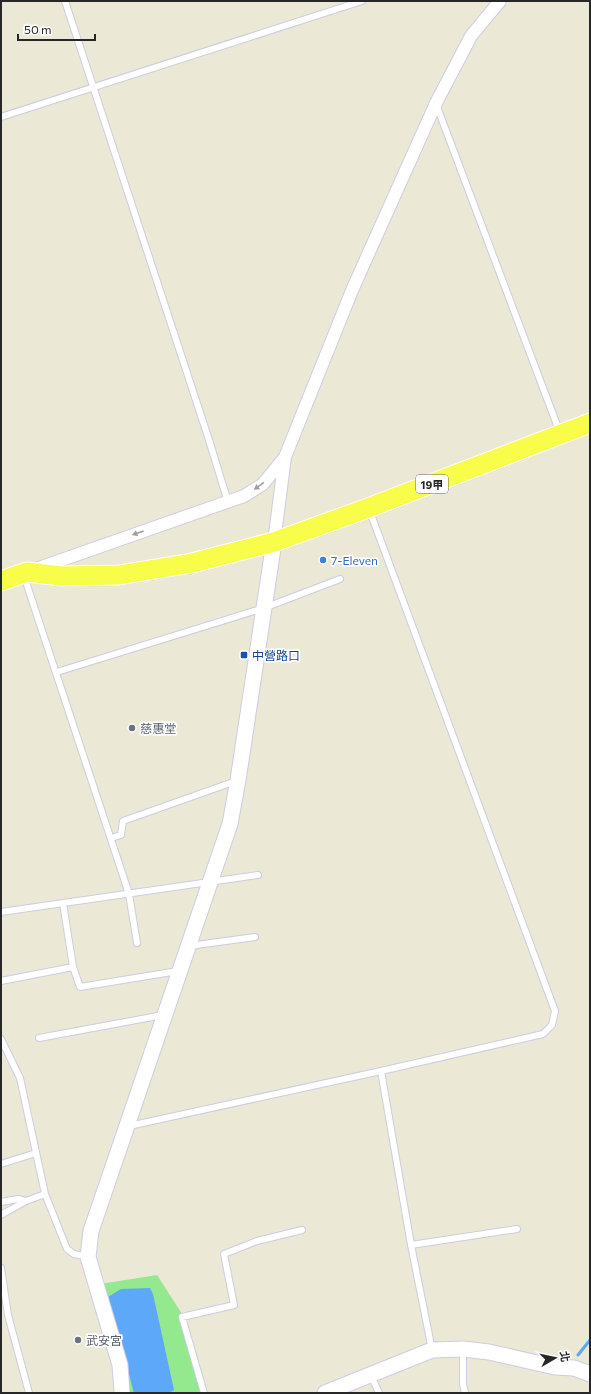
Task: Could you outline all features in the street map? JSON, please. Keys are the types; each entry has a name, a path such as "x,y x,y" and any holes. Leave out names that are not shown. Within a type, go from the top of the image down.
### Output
{"main road":[{"name":"19甲","path":"1,581 25,573 61,576 119,575 192,562 274,542 590,424"}],"street":[{"path":"122,1393 120,1365 88,1257 91,1231 230,824 274,542 285,458 353,288 436,103 471,36 500,1"},
{"path":"25,573 244,496 262,484 285,458"},
{"path":"325,1393 343,1390 371,1375 432,1350 463,1349 489,1352 555,1367 574,1368 590,1374"}],"lane":[{"path":"65,1 210,440 228,502"},
{"path":"1,117 92,86 362,1"},
{"path":"436,103 561,434"},
{"path":"128,1126 543,1034 552,1025 555,1011 368,508"},
{"path":"25,573 130,894 137,943"},
{"path":"57,672 264,608 340,579"},
{"path":"111,838 121,835 123,820 238,780"},
{"path":"1,912 258,875"},
{"path":"63,903 73,967 80,987 180,971"},
{"path":"188,946 255,937"},
{"path":"1,981 73,967"},
{"path":"39,1038 165,1015"},
{"path":"1,1040 20,1078 45,1194 67,1249 74,1254 88,1257"},
{"path":"381,1071 411,1245 432,1350"},
{"path":"1,1164 36,1153"},
{"path":"1,1214 26,1201 45,1194"},
{"path":"1,1202 18,1199 26,1201"},
{"path":"411,1245 517,1229"},
{"path":"204,1393 182,1317 234,1305 224,1254 257,1241 302,1230"},
{"path":"1,1268 8,1315 29,1393"},
{"path":"463,1349 465,1393"},
{"path":"371,1375 379,1393"}],"green space":[{"path":"157,1275 184,1317 203,1393 124,1393 94,1285"}],"water":[{"path":"150,1288 153,1294 174,1390 168,1393 134,1393 108,1297 121,1289"}],"waterway":[{"path":"578,1355 590,1340"}],"place":[{"name":"7-Eleven","path":"323,560"},
{"name":"中營路口","path":"244,655"},
{"name":"慈惠堂","path":"132,728"},
{"name":"武安宮","path":"78,1340"}]}
